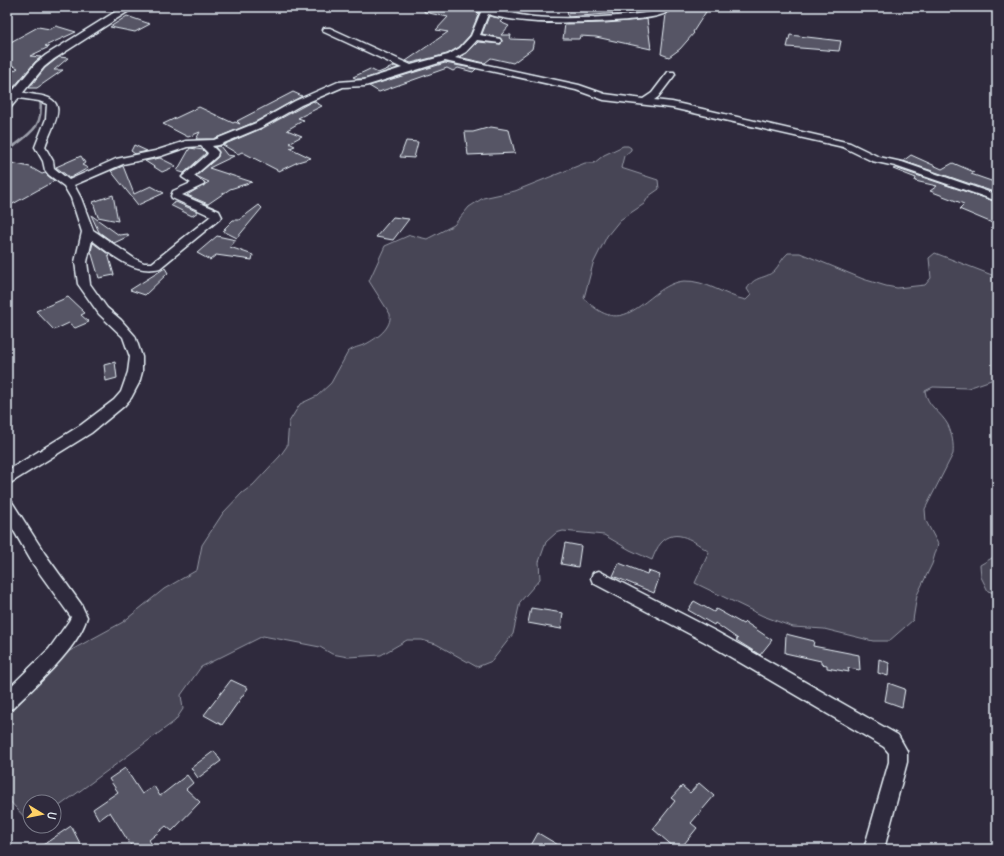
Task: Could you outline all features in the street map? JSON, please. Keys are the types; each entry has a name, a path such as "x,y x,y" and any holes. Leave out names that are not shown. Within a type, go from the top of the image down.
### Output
{"street":[{"path":"11,100 40,65 50,57 130,7"},
{"path":"474,7 485,12 524,19 604,14 662,13 664,11 661,7"},
{"path":"68,184 120,161 158,154 186,144 205,145 215,143 248,130 298,103 341,84 365,83 410,68 447,59 463,50 475,36 485,12"},
{"path":"327,30 410,68"},
{"path":"475,36 497,41"},
{"path":"447,59 579,88 604,97 672,105 846,145 876,159 898,164 996,198"},
{"path":"646,101 655,94 671,74"},
{"path":"7,478 104,416 126,395 132,383 135,372 136,357 129,336 103,311 84,284 81,262 88,232 76,198 68,184 54,174 49,168 48,161 40,146 52,119 54,109 51,102 35,97 11,100"},
{"path":"88,232 114,251 142,267 148,268 156,266 217,217 215,213 176,196 177,193 199,183 187,178 212,156 213,152 205,145"},
{"path":"7,506 39,559 75,609 79,617 77,624 55,654 7,702"},
{"path":"599,578 711,637 891,741 898,751 898,762 874,849"}],"shaded area":[{"path":"623,146 628,146 631,150 624,156 621,168 658,180 659,189 649,196 644,204 620,220 607,236 593,264 584,298 595,308 608,315 619,316 630,312 661,290 672,284 684,281 700,283 746,300 751,295 747,289 750,285 756,280 767,276 774,271 788,253 800,253 863,279 897,288 925,285 931,278 929,258 935,253 997,277 997,378 968,388 933,387 925,391 928,401 948,425 951,432 953,454 925,509 926,521 938,544 932,564 917,595 913,620 889,641 873,641 824,629 793,627 763,616 695,583 709,552 685,537 673,536 667,538 658,547 652,560 630,550 604,535 563,531 556,533 546,542 539,562 540,579 520,602 513,634 492,661 477,667 436,644 422,640 407,640 381,655 348,657 332,654 320,647 263,636 201,667 181,695 183,709 175,721 62,804 62,794 22,794 22,814 7,798 7,716 41,682 66,653 123,622 164,589 197,570 202,545 223,513 242,493 253,485 280,456 287,446 289,422 300,404 317,396 331,383 348,352 370,342 379,336 389,324 390,314 369,281 385,246 410,235 427,239 454,225 469,207 483,198 515,191 585,163 594,163 604,155"},
{"path":"997,555 997,594 988,591 981,577 980,565"}],"building":[{"path":"425,7 454,7 473,10 479,13 470,35 459,47 447,54 411,63 406,61 448,32 436,30 448,17 424,12"},
{"path":"632,7 645,7 645,11 568,17 567,9 632,12"},
{"path":"675,7 709,7 693,32 694,33 680,49 669,57 661,54 666,14 669,10 677,10"},
{"path":"127,16 150,24 135,32 110,27"},
{"path":"489,16 503,19 500,22 509,26 501,35 511,35 510,39 534,40 532,49 513,63 491,58 485,63 459,57 467,53 478,42 501,44 502,40 500,38 482,34"},
{"path":"647,19 651,49 596,37 580,36 579,39 563,39 565,24 606,23"},
{"path":"56,26 76,32 45,46 49,47 30,56 41,57 14,87 7,87 7,75 18,68 11,65 7,67 7,44 38,27 50,29"},
{"path":"790,35 841,41 839,51 787,47"},
{"path":"59,57 68,58 54,70 63,70 37,88 29,88 45,68"},
{"path":"445,63 476,69 473,72 458,68 453,71 447,68 379,92 369,86"},
{"path":"395,66 398,68 364,79 357,79 353,77 370,69 378,73"},
{"path":"293,92 302,96 255,122 214,139 196,139 200,132 188,137 163,124 199,107 233,123 235,122 240,124 237,121"},
{"path":"313,101 322,106 298,118 304,120 287,130 302,136 289,143 295,146 290,148 311,158 279,171 242,152 238,154 223,145 263,128"},
{"path":"491,127 509,130 515,153 468,155 465,132 473,132"},
{"path":"406,141 418,142 414,158 400,157"},
{"path":"134,145 147,151 135,154 131,151"},
{"path":"220,146 227,155 234,156 209,168 252,182 230,189 208,204 187,195 209,182 196,176 218,157 219,152 215,147"},
{"path":"190,148 203,150 206,153 184,173 177,171"},
{"path":"911,155 942,169 953,163 974,172 971,174 997,183 997,193 903,161"},
{"path":"81,156 85,163 82,165 88,168 70,178 56,167"},
{"path":"160,158 176,166 162,172 145,161"},
{"path":"7,162 30,167 42,174 45,173 54,181 11,205 7,201"},
{"path":"123,166 134,194 151,186 164,193 138,205 111,171"},
{"path":"895,168 997,202 997,225 959,209 964,204 930,191 937,186 915,181 916,178 893,169"},
{"path":"113,195 118,221 98,217 93,202"},
{"path":"176,202 198,212 192,216 170,205"},
{"path":"259,205 262,208 237,238 223,231 233,220 239,220"},
{"path":"91,215 119,235 128,234 129,236 114,243 99,232"},
{"path":"393,217 409,219 393,240 376,237"},
{"path":"217,236 236,240 230,247 253,255 252,260 216,255 210,260 197,253"},
{"path":"93,243 108,254 114,275 99,278 91,251"},
{"path":"165,268 168,273 145,295 130,290"},
{"path":"68,297 85,313 81,315 89,322 75,328 69,323 54,330 36,311"},
{"path":"115,362 117,378 106,381 104,365"},
{"path":"565,543 581,546 578,567 561,564"},
{"path":"619,563 647,574 648,571 660,575 654,593 613,576"},
{"path":"694,601 714,612 716,609 743,624 745,622 772,640 760,655 736,640 738,639 715,623 714,625 688,610"},
{"path":"531,608 563,613 561,629 528,623"},
{"path":"786,634 814,641 813,646 859,655 860,670 848,668 849,672 827,668 827,665 821,664 821,661 785,653"},
{"path":"879,659 889,663 888,676 878,673"},
{"path":"231,680 248,688 222,725 204,715"},
{"path":"888,683 905,689 902,707 885,701"},
{"path":"214,751 221,761 198,778 191,768"},
{"path":"125,768 142,794 154,786 160,796 187,775 193,783 186,789 200,802 172,831 166,826 149,840 155,849 133,849 110,812 99,820 93,809 118,792 109,779"},
{"path":"699,783 714,796 691,823 697,828 680,849 676,849 653,829 675,801 671,798 682,786 690,793"},
{"path":"71,826 83,849 37,849 59,834 62,834 62,832"},
{"path":"538,833 565,849 529,849"}],"waterway":[{"path":"14,146 27,136 39,121 41,107 40,98"},
{"path":"7,151 15,145"},
{"path":"7,291 9,295 7,298"}]}
